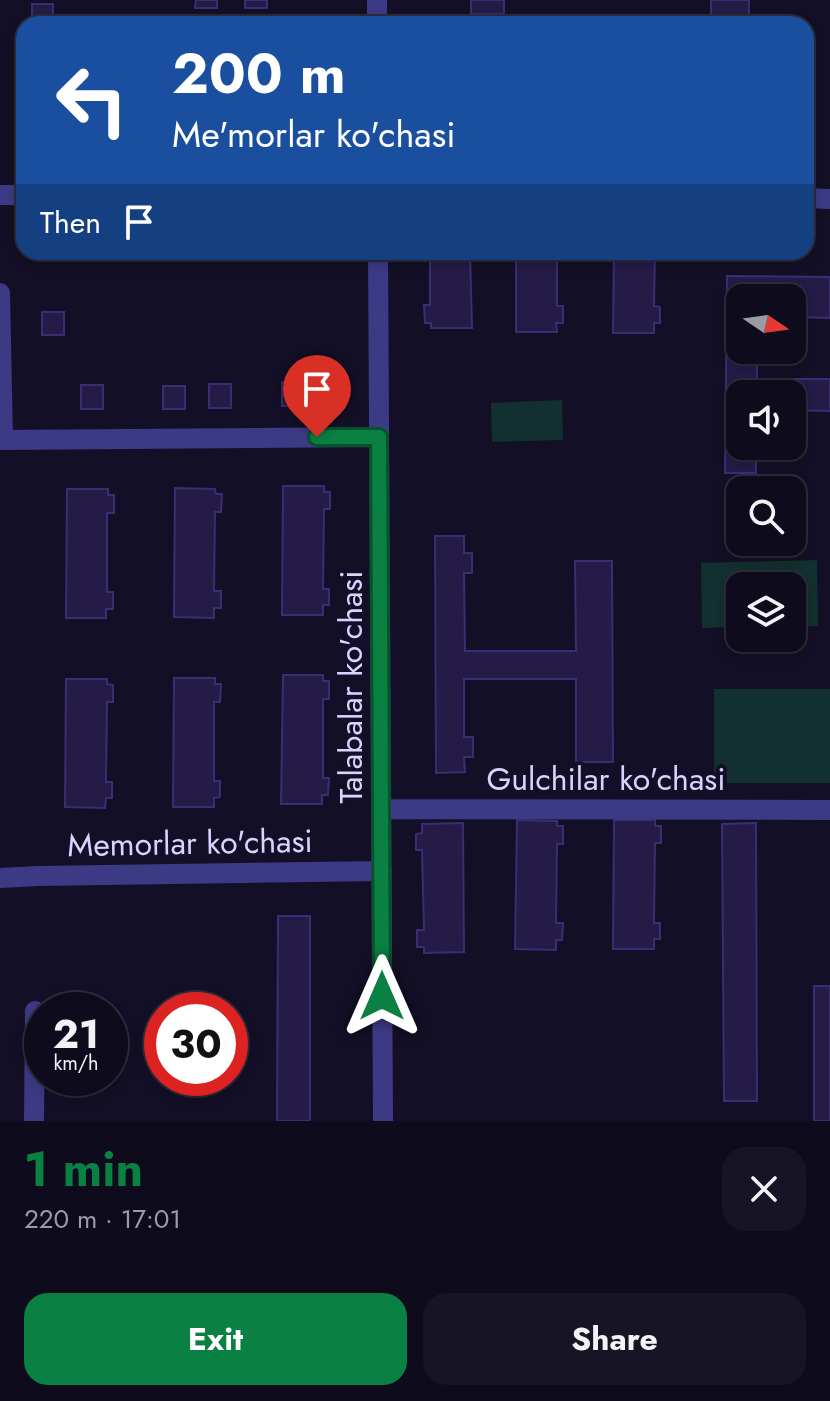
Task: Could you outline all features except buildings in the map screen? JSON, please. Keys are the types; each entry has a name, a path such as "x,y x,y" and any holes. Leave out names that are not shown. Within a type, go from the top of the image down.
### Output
{"street":[{"name":"Talabalar ko'chasi","path":"378,260 383,1121"},
{"path":"0,293 2,440 379,437"},
{"name":"Gulchilar ko'chasi","path":"381,809 830,810"},
{"name":"Memorlar ko'chasi","path":"0,878 382,871"},
{"path":"34,1096 34,1121"}],"green space":[{"path":"562,400 563,440 492,442 491,403"},
{"path":"817,560 818,626 806,626 806,572 726,572 726,627 702,628 701,563"},
{"path":"714,689 830,689 830,783 714,783"}],"route":[{"path":"317,437 379,437 382,996"}]}
